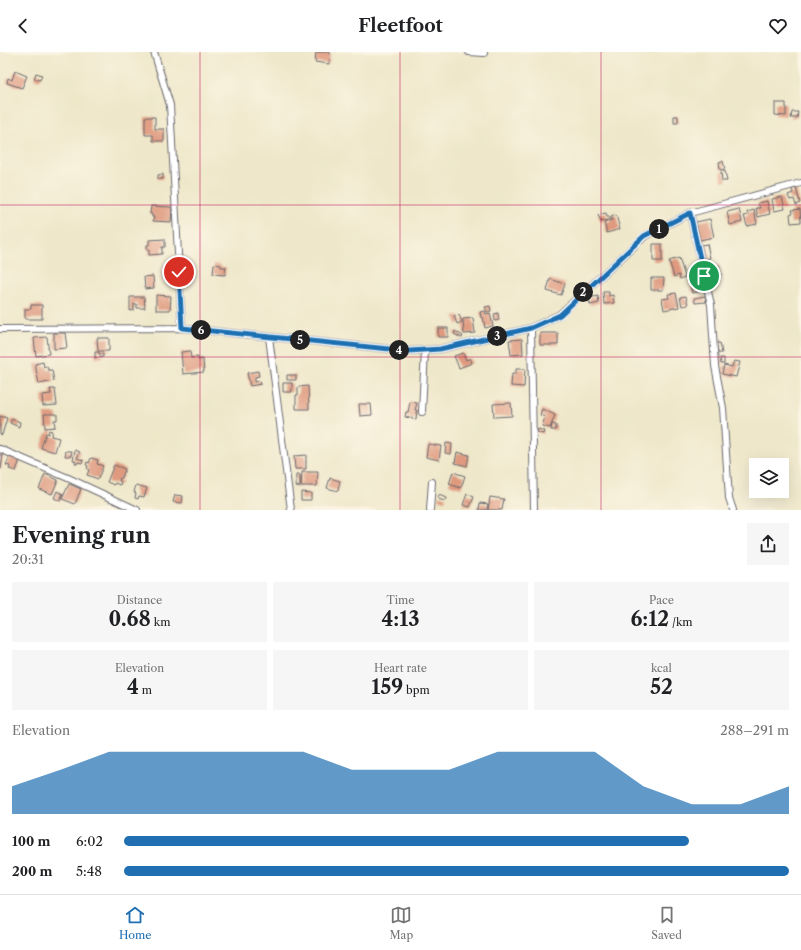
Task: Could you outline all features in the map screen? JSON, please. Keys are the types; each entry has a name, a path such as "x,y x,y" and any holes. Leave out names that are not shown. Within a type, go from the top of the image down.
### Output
{"street":[{"path":"154,52 170,105 182,328"},
{"path":"469,52 484,53"},
{"path":"0,329 182,328 409,351 440,349 531,328 560,315 644,236 690,213 801,183"},
{"path":"690,213 711,305 715,366 723,408 729,498 732,510"},
{"path":"531,328 534,510"},
{"path":"269,337 291,510"},
{"path":"422,412 425,350"},
{"path":"0,449 137,510"},
{"path":"430,510 432,482"}],"building":[{"path":"316,52 330,52 329,64 315,62"},
{"path":"15,71 27,76 22,88 7,83 8,78 12,80"},
{"path":"36,73 42,75 40,80 34,79"},
{"path":"775,103 786,103 786,116 775,115"},
{"path":"792,112 798,112 797,118 791,118"},
{"path":"674,116 678,116 678,123 674,123"},
{"path":"145,117 155,117 155,129 164,129 164,141 153,141 153,135 145,135"},
{"path":"723,161 725,169 720,170 719,162"},
{"path":"725,171 727,181 722,181 721,172"},
{"path":"163,174 163,179 158,179 158,175"},
{"path":"796,188 800,203 796,205 794,199 790,200 788,195 793,193 792,189"},
{"path":"782,197 785,209 774,211 772,199"},
{"path":"767,201 770,214 758,217 756,208 760,208 758,203"},
{"path":"151,206 172,207 171,222 153,221 154,217 150,214"},
{"path":"739,209 742,222 730,225 727,212"},
{"path":"800,209 801,222 791,223 790,214 793,213 792,210"},
{"path":"754,210 757,224 747,226 744,216 748,215 747,212"},
{"path":"606,213 607,217 610,219 601,222 598,215"},
{"path":"616,215 620,229 607,233 604,223 612,220 611,217"},
{"path":"710,219 714,237 700,240 696,222"},
{"path":"165,239 165,247 162,247 162,254 149,255 147,245 149,245 149,240"},
{"path":"653,244 662,244 662,261 653,261"},
{"path":"707,244 710,258 704,259 701,245"},
{"path":"679,258 685,277 680,279 679,275 674,277 669,261"},
{"path":"214,264 221,265 221,267 226,267 225,275 213,274"},
{"path":"719,265 721,275 710,277 708,268"},
{"path":"153,276 154,288 145,289 144,277"},
{"path":"651,278 664,278 663,290 651,290"},
{"path":"550,279 565,284 561,295 547,291"},
{"path":"700,281 702,291 692,293 690,283"},
{"path":"603,292 609,292 609,296 613,295 614,303 604,304"},
{"path":"676,293 679,307 664,310 662,299 669,298 668,294"},
{"path":"156,295 171,296 170,310 156,310"},
{"path":"598,296 599,303 590,305 589,298"},
{"path":"686,296 688,305 682,306 680,297"},
{"path":"705,296 706,302 695,303 694,298"},
{"path":"130,297 144,297 145,308 137,308 137,304 134,304 134,310 130,311"},
{"path":"31,305 42,305 42,319 25,319 25,309 31,309"},
{"path":"490,306 491,311 487,312 485,307"},
{"path":"485,311 486,314 490,313 493,326 485,328 483,317 481,318 480,312"},
{"path":"498,313 499,320 495,321 494,314"},
{"path":"459,315 462,322 457,324 454,316"},
{"path":"473,318 475,333 464,334 463,319"},
{"path":"438,328 448,328 448,337 438,337"},
{"path":"455,331 463,336 462,338 454,334"},
{"path":"54,333 65,333 67,348 54,349"},
{"path":"540,333 558,333 558,345 540,345"},
{"path":"47,337 49,354 36,356 34,338"},
{"path":"97,338 109,338 109,351 98,351"},
{"path":"522,339 523,354 511,355 509,340"},
{"path":"716,343 720,343 722,353 718,353"},
{"path":"190,351 191,358 198,357 198,360 203,359 204,372 183,374 181,352"},
{"path":"95,352 103,354 103,357 95,358"},
{"path":"463,353 466,360 470,358 472,363 459,368 454,356"},
{"path":"720,358 724,358 724,364 721,364"},
{"path":"734,361 740,362 736,377 722,374 724,365 732,367"},
{"path":"43,362 44,367 47,366 48,370 52,370 54,381 39,384 35,364"},
{"path":"516,369 525,369 524,387 511,386 512,374 516,374"},
{"path":"258,371 259,376 255,377 255,382 260,381 261,384 250,386 247,373"},
{"path":"287,375 296,375 296,380 287,380"},
{"path":"283,383 292,383 292,392 283,392"},
{"path":"308,386 309,409 296,409 296,395 298,395 298,387"},
{"path":"50,389 55,389 57,405 43,406 42,395 51,394"},
{"path":"410,402 417,403 415,410 417,410 416,419 405,417 406,412 408,412"},
{"path":"511,403 512,416 494,417 493,404"},
{"path":"359,404 371,404 372,415 360,416"},
{"path":"542,409 555,415 550,428 542,426 545,417 540,415"},
{"path":"44,414 57,414 57,420 54,420 55,427 45,428"},
{"path":"0,416 7,418 2,435 0,434"},
{"path":"12,419 20,422 19,427 10,423"},
{"path":"552,424 556,425 556,430 551,430"},
{"path":"538,429 544,431 543,434 537,432"},
{"path":"49,430 52,431 51,436 59,438 55,452 41,448 46,433 48,434"},
{"path":"446,443 452,444 451,454 445,453"},
{"path":"428,444 441,446 439,460 426,457"},
{"path":"75,450 80,452 77,458 83,460 82,463 78,462 77,464 75,463 76,461 73,460"},
{"path":"66,451 72,451 71,456 65,456"},
{"path":"457,452 469,455 467,466 455,463"},
{"path":"0,455 3,455 1,469 0,469"},
{"path":"306,455 306,469 295,469 294,456"},
{"path":"10,456 20,460 16,471 9,469 10,466 6,465"},
{"path":"91,458 98,460 97,464 103,466 98,479 87,475 89,470 87,469 88,466 86,465 87,462 89,463"},
{"path":"114,465 125,469 122,478 120,478 119,481 121,482 120,485 115,483 114,485 107,482"},
{"path":"302,472 318,472 317,486 301,486"},
{"path":"453,472 465,476 461,488 449,484"},
{"path":"45,474 58,480 52,494 39,489"},
{"path":"296,475 300,475 300,487 296,486"},
{"path":"330,478 340,481 338,491 327,488"},
{"path":"69,484 81,489 75,504 62,499"},
{"path":"136,485 147,488 144,497 139,496 138,499 135,498 136,493 134,492"},
{"path":"57,491 63,494 60,501 54,498"},
{"path":"301,492 311,493 311,500 301,500"},
{"path":"467,494 474,497 470,507 463,505"},
{"path":"175,495 183,496 182,503 173,502"},
{"path":"439,495 446,498 445,501 438,499"},
{"path":"490,497 504,499 502,510 488,510"},
{"path":"480,503 488,504 487,510 479,510"}],"route":[{"path":"179,272 182,328 409,351 440,349 531,328 560,315 644,236 690,213 704,276"}]}
